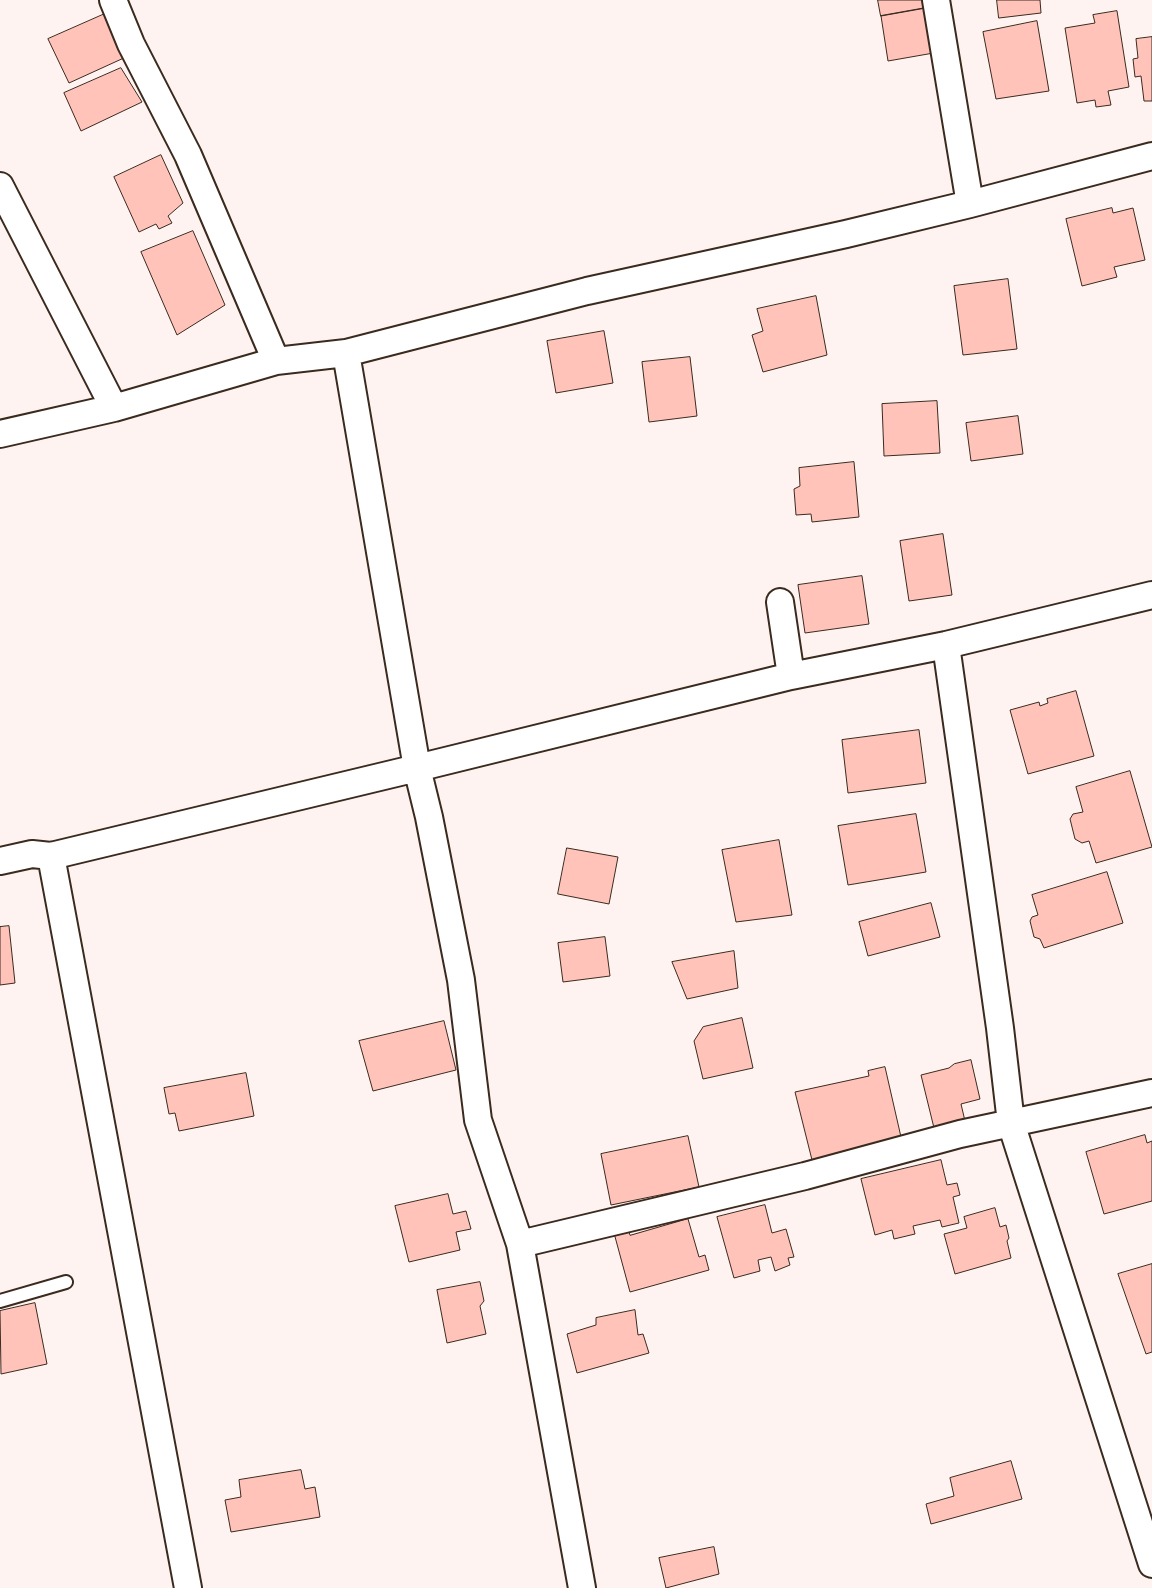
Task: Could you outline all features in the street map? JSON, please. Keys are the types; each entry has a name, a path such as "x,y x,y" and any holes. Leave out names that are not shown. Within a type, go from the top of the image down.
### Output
{"street":[{"path":"113,0 131,44 188,155 276,362"},
{"path":"936,0 970,204"},
{"path":"0,434 114,408 276,362 346,353 587,291 846,234 970,204 1152,156"},
{"path":"0,186 114,408"},
{"path":"346,353 417,768 430,817 461,980 478,1120 520,1244 582,1588"},
{"path":"0,861 32,854 52,856 791,676 946,645 1152,595"},
{"path":"780,602 791,676"},
{"path":"946,645 1000,1028 1011,1123 1152,1564"},
{"path":"52,856 188,1588"},
{"path":"520,1244 804,1176 911,1146 1152,1092"}],"lane":[{"path":"0,1301 66,1282"}],"building":[{"path":"878,0 936,0 937,6 881,16"},
{"path":"997,0 1040,0 1041,13 999,18"},
{"path":"937,6 945,51 888,61 881,16"},
{"path":"1117,11 1129,87 1108,91 1111,105 1096,107 1095,100 1077,103 1065,28 1095,23 1093,15"},
{"path":"107,13 126,57 69,83 48,39"},
{"path":"1037,21 1049,91 996,99 983,32"},
{"path":"1152,37 1152,101 1144,101 1141,76 1135,77 1133,59 1138,58 1136,39"},
{"path":"121,68 142,102 81,131 64,93"},
{"path":"161,155 183,203 168,216 172,223 159,229 156,224 139,232 114,177"},
{"path":"1112,208 1113,213 1133,208 1145,260 1114,267 1117,277 1082,286 1066,219"},
{"path":"193,231 225,305 177,335 141,252"},
{"path":"1008,279 1017,349 963,355 954,286"},
{"path":"816,296 827,355 763,372 752,335 763,331 757,309"},
{"path":"604,331 613,383 556,393 547,341"},
{"path":"690,357 697,416 649,422 642,362"},
{"path":"937,401 940,453 884,456 882,404"},
{"path":"1018,416 1023,454 971,461 966,423"},
{"path":"854,462 859,517 812,522 811,514 796,515 794,489 800,486 799,468"},
{"path":"943,534 952,595 909,601 900,541"},
{"path":"862,576 869,624 805,633 798,585"},
{"path":"1076,691 1094,756 1028,774 1010,710 1039,702 1040,706 1048,703 1047,699"},
{"path":"919,730 926,783 848,793 842,740"},
{"path":"1130,771 1152,847 1096,863 1089,841 1082,843 1075,839 1070,819 1073,814 1083,812 1076,787"},
{"path":"916,814 926,872 848,885 838,826"},
{"path":"779,840 792,915 736,922 722,850"},
{"path":"567,848 618,857 609,904 558,894"},
{"path":"1107,872 1123,923 1044,948 1040,939 1034,937 1030,921 1032,917 1038,915 1032,895"},
{"path":"931,903 940,937 868,956 859,922"},
{"path":"9,926 15,983 0,985 0,927"},
{"path":"605,937 610,976 563,982 558,943"},
{"path":"734,951 738,988 687,999 672,962"},
{"path":"742,1018 753,1068 703,1079 694,1041 703,1027"},
{"path":"444,1021 456,1070 373,1091 359,1041"},
{"path":"971,1060 980,1099 961,1104 965,1121 934,1128 921,1075"},
{"path":"885,1067 901,1137 812,1160 795,1092 869,1076 868,1071"},
{"path":"246,1073 254,1116 179,1131 175,1113 169,1114 164,1088"},
{"path":"1145,1135 1147,1143 1152,1141 1152,1201 1104,1214 1086,1152"},
{"path":"688,1136 699,1187 611,1205 601,1154"},
{"path":"941,1160 947,1185 957,1183 960,1195 953,1197 959,1223 942,1227 940,1220 913,1226 915,1234 894,1239 892,1230 875,1235 861,1179"},
{"path":"448,1194 453,1214 466,1211 471,1229 456,1232 460,1250 409,1262 395,1206"},
{"path":"765,1205 772,1233 786,1229 794,1257 788,1258 790,1265 775,1271 771,1257 758,1260 760,1271 734,1278 717,1217"},
{"path":"995,1208 1000,1227 1006,1225 1011,1258 955,1274 944,1234 967,1228 964,1217"},
{"path":"688,1219 699,1257 705,1255 709,1270 630,1292 614,1233 628,1229 630,1235"},
{"path":"1152,1264 1152,1352 1146,1354 1118,1274"},
{"path":"480,1282 484,1301 480,1306 486,1334 447,1343 437,1290"},
{"path":"35,1303 47,1364 1,1374 0,1311"},
{"path":"635,1310 638,1335 643,1334 649,1353 577,1373 567,1334 596,1325 596,1318"},
{"path":"1011,1461 1022,1499 931,1524 926,1504 954,1496 950,1478"},
{"path":"301,1470 305,1489 315,1487 320,1517 231,1532 225,1500 241,1497 239,1480"},
{"path":"714,1547 719,1574 666,1588 659,1558"}]}
